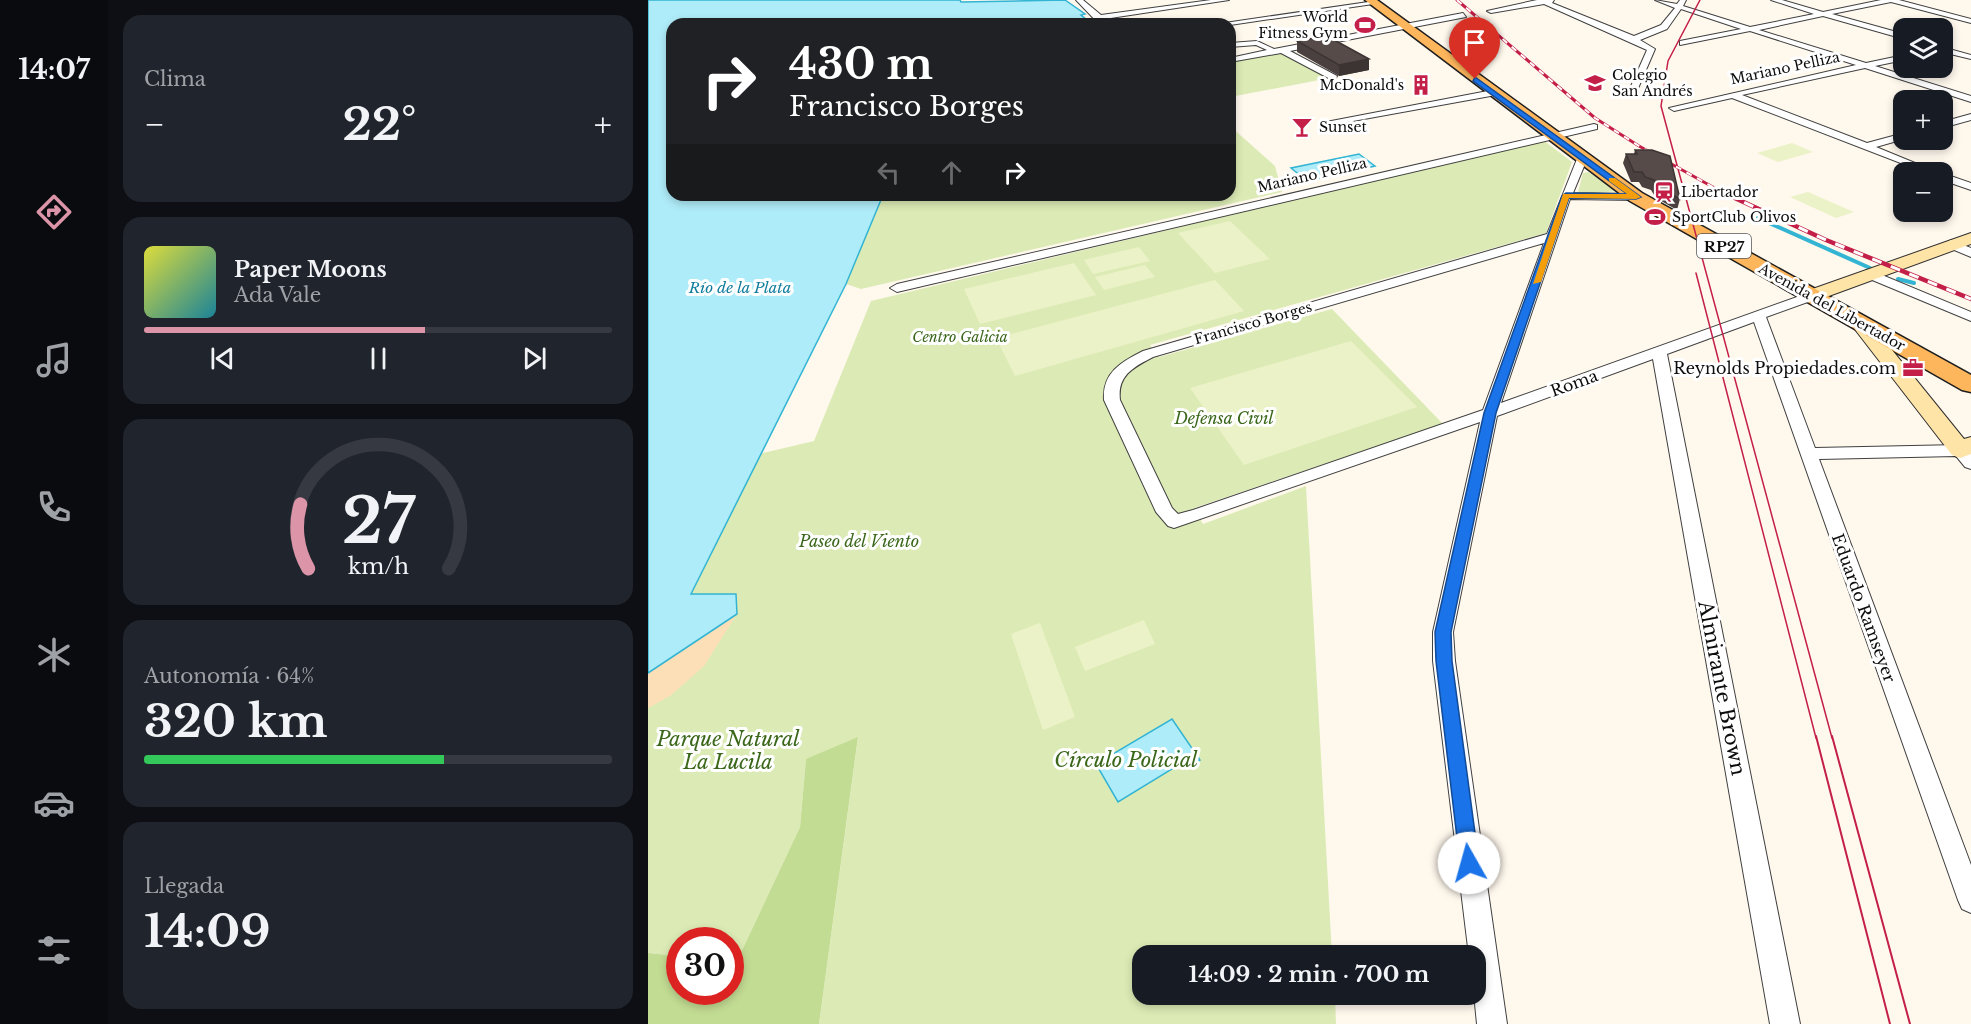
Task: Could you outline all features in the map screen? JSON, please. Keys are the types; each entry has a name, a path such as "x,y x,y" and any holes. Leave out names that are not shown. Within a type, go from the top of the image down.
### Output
{"main road":[{"name":"Avenida del Libertador","path":"1373,2 1636,197 1971,385"}],"street":[{"path":"1079,0 1098,18"},
{"path":"1114,18 1226,0"},
{"path":"1491,11 1556,0"},
{"path":"1658,0 1681,3 1704,10 1754,30 1971,99"},
{"path":"1774,0 1893,34"},
{"path":"1683,43 1891,0 1971,21"},
{"path":"1542,1 1633,39 1651,49 1632,93"},
{"path":"1236,22 1373,2"},
{"path":"1633,39 1655,33 1668,26 1681,3"},
{"path":"1129,6 1131,12 1141,15 1142,18"},
{"path":"1236,25 1315,11"},
{"path":"1236,59 1463,15"},
{"path":"1236,45 1261,43 1334,78"},
{"path":"1953,45 1962,43"},
{"path":"1953,51 1971,57"},
{"name":"Mariano Pelliza","path":"1674,108 1893,60"},
{"path":"1335,123 1493,93"},
{"path":"1733,94 1905,162"},
{"path":"1953,122 1971,117"},
{"name":"Mariano Pelliza","path":"897,288 1550,135 1594,127"},
{"path":"1865,147 1893,139"},
{"path":"1492,1024 1444,661 1443,632 1490,413 1566,196 1582,159"},
{"path":"1953,180 1971,187"},
{"path":"1566,196 1636,197"},
{"name":"Francisco Borges","path":"1174,521 1165,512 1112,400 1110,388 1116,374 1129,364 1148,354 1553,236"},
{"name":"Roma","path":"1174,521 1490,413 1971,238"},
{"path":"1951,244 1971,253"},
{"path":"1870,274 1971,317"},
{"name":"Eduardo Ramseyer","path":"1758,315 1971,900"},
{"path":"1860,323 1968,453"},
{"name":"Almirante Brown","path":"1659,351 1785,1024"},
{"path":"1808,454 1968,453"}],"green space":[{"path":"1287,51 1335,77 1236,96 1236,61"},
{"path":"1236,131 1275,166 1282,192 861,289 846,284 881,201 1236,201"},
{"path":"1543,140 1572,162 1546,233 1150,345 1159,357 1332,309 1443,424 1194,508 1203,524 1306,486 1331,945 1132,945 1132,1005 1335,1005 1336,1024 819,1024 858,738 806,760 800,827 744,946 744,927 666,927 666,955 648,953 648,673 737,614 690,595 759,454 814,441 871,301"},
{"path":"1792,143 1813,152 1778,162 1757,153"},
{"path":"1588,172 1619,191 1582,194 1578,192 1583,173"},
{"path":"1808,192 1854,212 1836,218 1790,197"},
{"path":"1230,221 1270,259 1215,273 1178,233"},
{"path":"1139,247 1150,261 1093,274 1084,260"},
{"path":"1074,263 1096,295 980,324 964,289"},
{"path":"1145,265 1155,277 1104,290 1095,277"},
{"path":"1215,280 1244,311 1015,376 996,338"},
{"name":"Defensa Civil","path":"1351,341 1417,407 1244,465 1190,388"},
{"path":"1144,620 1155,644 1085,671 1075,647"},
{"path":"1040,623 1075,717 1043,730 1011,634"},
{"path":"858,737 819,1024 648,1024 648,953 666,955 666,1005 744,1005 744,946 800,827 806,759"}],"sand":[{"path":"737,614 704,666 670,696 648,708 648,673"}],"water":[{"name":"Río de la Plata","path":"648,0 960,0 961,2 1065,0 1085,14 1081,15 1085,18 666,18 666,201 881,201 846,284 691,594 736,594 737,614 648,673"},
{"path":"1359,154 1375,166 1307,181 1291,168"},
{"path":"1172,719 1200,760 1190,767 1185,761 1118,802 1096,764"}],"building":[{"path":"1327,36 1369,59 1339,65 1297,41"},
{"path":"1635,150 1652,150 1670,156 1680,199 1659,188 1654,180 1645,177 1642,172 1634,172 1626,154 1637,154"}],"waterway":[{"path":"1758,218 1870,268"},
{"path":"1898,279 1914,283"}],"tram line":[{"path":"1700,0 1668,61 1661,106 1832,738"},
{"path":"1696,273 1816,738"},
{"path":"1816,736 1890,1024"},
{"path":"1832,736 1910,1024"}],"railway":[{"path":"1457,0 1595,118 1639,146 1729,196"},
{"path":"1726,194 1826,240 1971,299"}],"slow traffic":[{"path":"1536,282 1566,196 1636,197 1612,180"}],"place":[{"name":"World Fitness Gym","path":"1365,25"},
{"name":"Colegio San Andrés","path":"1595,83"},
{"name":"McDonald's","path":"1421,85"},
{"name":"Sunset","path":"1302,127"},
{"name":"Libertador","path":"1664,192"},
{"name":"SportClub Olivos","path":"1655,217"},
{"name":"Reynolds Propiedades.com","path":"1913,368"}],"route":[{"path":"1469,863 1444,661 1443,632 1490,413 1566,196 1636,197 1475,79"}],"park label":[{"name":"Centro Galicia","path":"960,337"},
{"name":"Paseo del Viento","path":"859,541"},
{"name":"Parque Natural La Lucila","path":"728,750"},
{"name":"Círculo Policial","path":"1126,760"}]}
